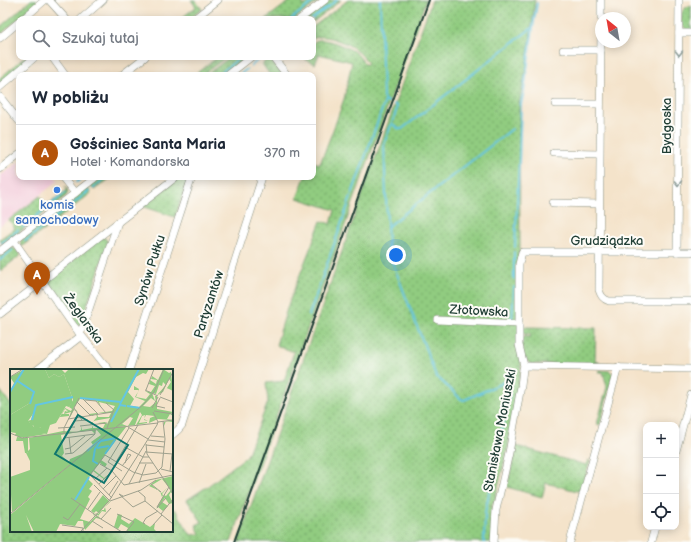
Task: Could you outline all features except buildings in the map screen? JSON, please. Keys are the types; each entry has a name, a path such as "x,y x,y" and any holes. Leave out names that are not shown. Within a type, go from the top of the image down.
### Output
{"street":[{"path":"26,16 44,0"},
{"path":"50,0 63,16"},
{"path":"84,16 103,0"},
{"path":"198,16 218,0"},
{"path":"304,16 325,0"},
{"path":"601,0 601,12"},
{"name":"Bydgoska","path":"677,252 679,0"},
{"path":"0,38 16,25"},
{"path":"679,33 691,34"},
{"path":"563,50 601,50 599,154 599,290 601,295 604,299 609,300 691,301"},
{"path":"18,72 32,60"},
{"path":"54,60 63,72"},
{"path":"126,72 141,60"},
{"path":"232,72 247,60"},
{"path":"275,60 285,72"},
{"path":"0,87 16,73"},
{"path":"0,97 16,117"},
{"path":"555,104 600,104"},
{"path":"554,153 599,154"},
{"path":"0,168 16,156"},
{"path":"64,180 75,193"},
{"path":"0,251 92,180"},
{"path":"0,314 172,180"},
{"name":"Synów Pułku","path":"129,369 191,180"},
{"name":"Partyzantów","path":"173,434 182,425 261,180"},
{"path":"553,203 599,204"},
{"path":"38,369 80,334 118,222"},
{"name":"Żeglarska","path":"14,241 80,334 107,369"},
{"name":"Grudziądzka","path":"522,252 691,252"},
{"name":"Stanisława Moniuszki","path":"494,542 496,510 509,452 524,366 520,345 519,324 519,264 522,252"},
{"name":"Złotowska","path":"438,320 519,324"},
{"path":"524,366 691,369"},
{"path":"570,542 618,367"},
{"path":"679,440 691,395"},
{"path":"651,542 655,530"}],"shaded area":[{"path":"16,164 16,180 58,181 0,226 0,176"}],"green space":[{"path":"31,0 37,0 36,3 21,16 16,16 16,21 0,35 0,27"},
{"path":"191,0 195,0 202,9 193,16 184,16 196,7"},
{"path":"291,0 303,0 303,6 312,0 320,0 299,16 270,16"},
{"path":"330,0 341,0 316,20 316,16 309,16"},
{"path":"348,0 426,0 231,542 0,542 0,390 10,404 10,532 173,532 173,510 175,509 191,535 200,534 196,525 202,522 187,500 247,456 268,402 266,383 284,381 294,352 276,345 288,305 321,221 331,224 335,210 297,198 304,180 316,180 316,163 320,164 336,122 344,99 352,62 319,54 315,64 306,60 316,60 316,41 326,40 355,52 365,65 368,63 355,49 343,42 323,37 316,38 316,25"},
{"path":"432,0 535,0 527,63 519,104 520,246 518,260 521,367 508,448 495,499 491,508 494,509 492,542 238,542"},
{"path":"691,5 691,31 684,28 681,24 683,10"},
{"path":"21,60 28,60 0,83 0,78"},
{"path":"214,60 222,60 206,72 198,72"},
{"path":"226,60 242,61 227,72 210,72"},
{"path":"271,60 281,72 268,72 263,63"},
{"path":"96,180 108,180 94,190 90,185"},
{"path":"176,180 188,180 175,217 142,206"},
{"path":"65,186 68,191 66,196 2,244 0,239 15,228 9,220 40,196 46,204 49,204 67,190"},
{"path":"87,187 91,193 54,222 50,216"},
{"path":"41,223 45,229 21,247 21,240"},
{"path":"101,238 105,238 108,242 81,324 76,325 57,298 59,296 57,293 54,294 47,284 47,281"},
{"path":"10,248 15,249 21,255 0,271 0,255"},
{"path":"522,327 596,328 595,362 600,362 596,364 531,364 524,358 521,340 524,337 530,337 531,334 524,334 521,331"},
{"path":"599,370 610,371 613,374 600,425 597,424 607,387 603,372 599,372"},
{"path":"516,446 586,465 588,460 590,461 581,492 546,483 542,497 507,487"}],"waterway":[{"path":"295,16 316,0"},
{"path":"316,16 337,0"},
{"path":"380,0 383,97 385,101 389,102"},
{"path":"392,124 399,129 402,129 533,27 537,3"},
{"path":"515,247 521,104 533,27"},
{"path":"222,72 237,60"},
{"path":"251,66 258,60"},
{"path":"243,72 247,69"},
{"path":"309,315 385,101"},
{"path":"394,104 397,106 397,109 384,144 388,247 436,376 464,400 509,380 512,381 485,513 484,542"},
{"path":"387,227 512,129"},
{"path":"93,188 103,180"},
{"path":"53,219 89,191"},
{"path":"23,227 65,193"},
{"path":"25,241 43,227"},
{"path":"2,243 18,230"},
{"path":"0,260 12,250"},
{"path":"514,252 514,279"},
{"path":"512,320 514,287"}],"railway":[{"path":"234,542 429,0"}],"place":[{"name":"komis samochodowy","path":"57,190"},
{"name":"Gościniec Santa Maria","path":"37,295"}]}
